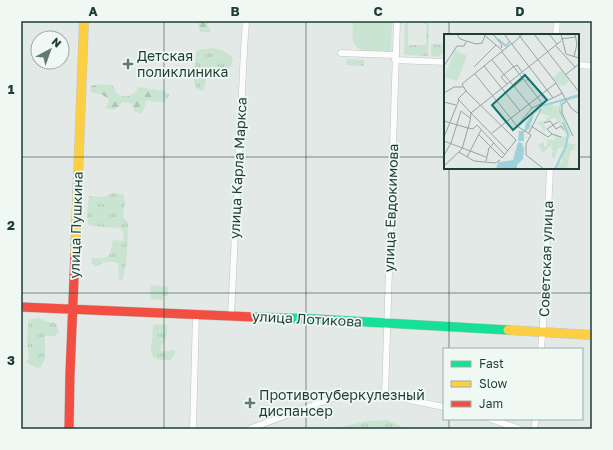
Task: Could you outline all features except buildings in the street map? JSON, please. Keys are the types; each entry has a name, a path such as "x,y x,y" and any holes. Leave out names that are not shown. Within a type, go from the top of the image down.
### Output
{"street":[{"name":"улица Пушкина","path":"69,429 84,21"},
{"name":"улица Карла Маркса","path":"231,315 246,21"},
{"name":"улица Евдокимова","path":"385,395 397,21"},
{"path":"556,34 557,21"},
{"path":"341,53 444,62"},
{"path":"579,65 592,66"},
{"name":"Советская улица","path":"541,348 550,169"},
{"name":"улица Лотикова","path":"21,307 308,318 592,335"},
{"path":"193,429 196,314"},
{"path":"249,429 330,400 364,394 385,395 443,407"},
{"path":"493,420 520,429"}],"green space":[{"path":"198,21 208,21 208,26 211,32 200,32"},
{"path":"353,21 392,21 391,52 369,52 358,48 353,40"},
{"path":"406,21 410,21 410,23 408,23 408,45 426,45 426,24 423,23 426,21 429,24 428,56 404,55"},
{"path":"431,44 444,45 444,52 438,57 431,56"},
{"path":"212,48 224,51 233,59 228,70 215,69 207,71 203,91 196,88 194,82 196,53 198,50"},
{"path":"347,59 364,60 364,66 346,65"},
{"path":"101,84 113,86 117,94 126,97 135,93 138,87 164,91 169,95 165,102 146,101 144,109 140,114 134,111 132,104 123,102 120,106 113,110 105,108 109,100 103,95 90,92 91,86"},
{"path":"112,193 123,194 125,202 123,217 128,222 127,251 123,280 119,280 118,263 106,262 95,267 91,258 105,258 110,254 113,240 123,241 124,233 120,228 92,226 88,224 87,215 89,196 104,197"},
{"path":"151,285 168,287 168,296 163,296 163,300 150,299"},
{"path":"39,318 48,322 54,322 57,325 59,332 55,336 45,336 45,359 41,367 37,368 26,362 29,357 27,338 30,319"},
{"path":"153,325 167,325 167,336 161,346 161,351 175,350 175,354 170,360 153,358 151,351"},
{"path":"387,420 407,429 333,429 368,421"}],"traffic: fast":[{"path":"254,317 508,330"}],"traffic: slow":[{"path":"75,255 84,21"},
{"path":"508,330 592,335"}],"traffic: jam":[{"path":"69,429 75,255"},
{"path":"21,307 254,317"}],"place":[{"name":"Детская поликлиника","path":"128,64"},
{"name":"Противотуберкулезный диспансер","path":"250,403"}]}
